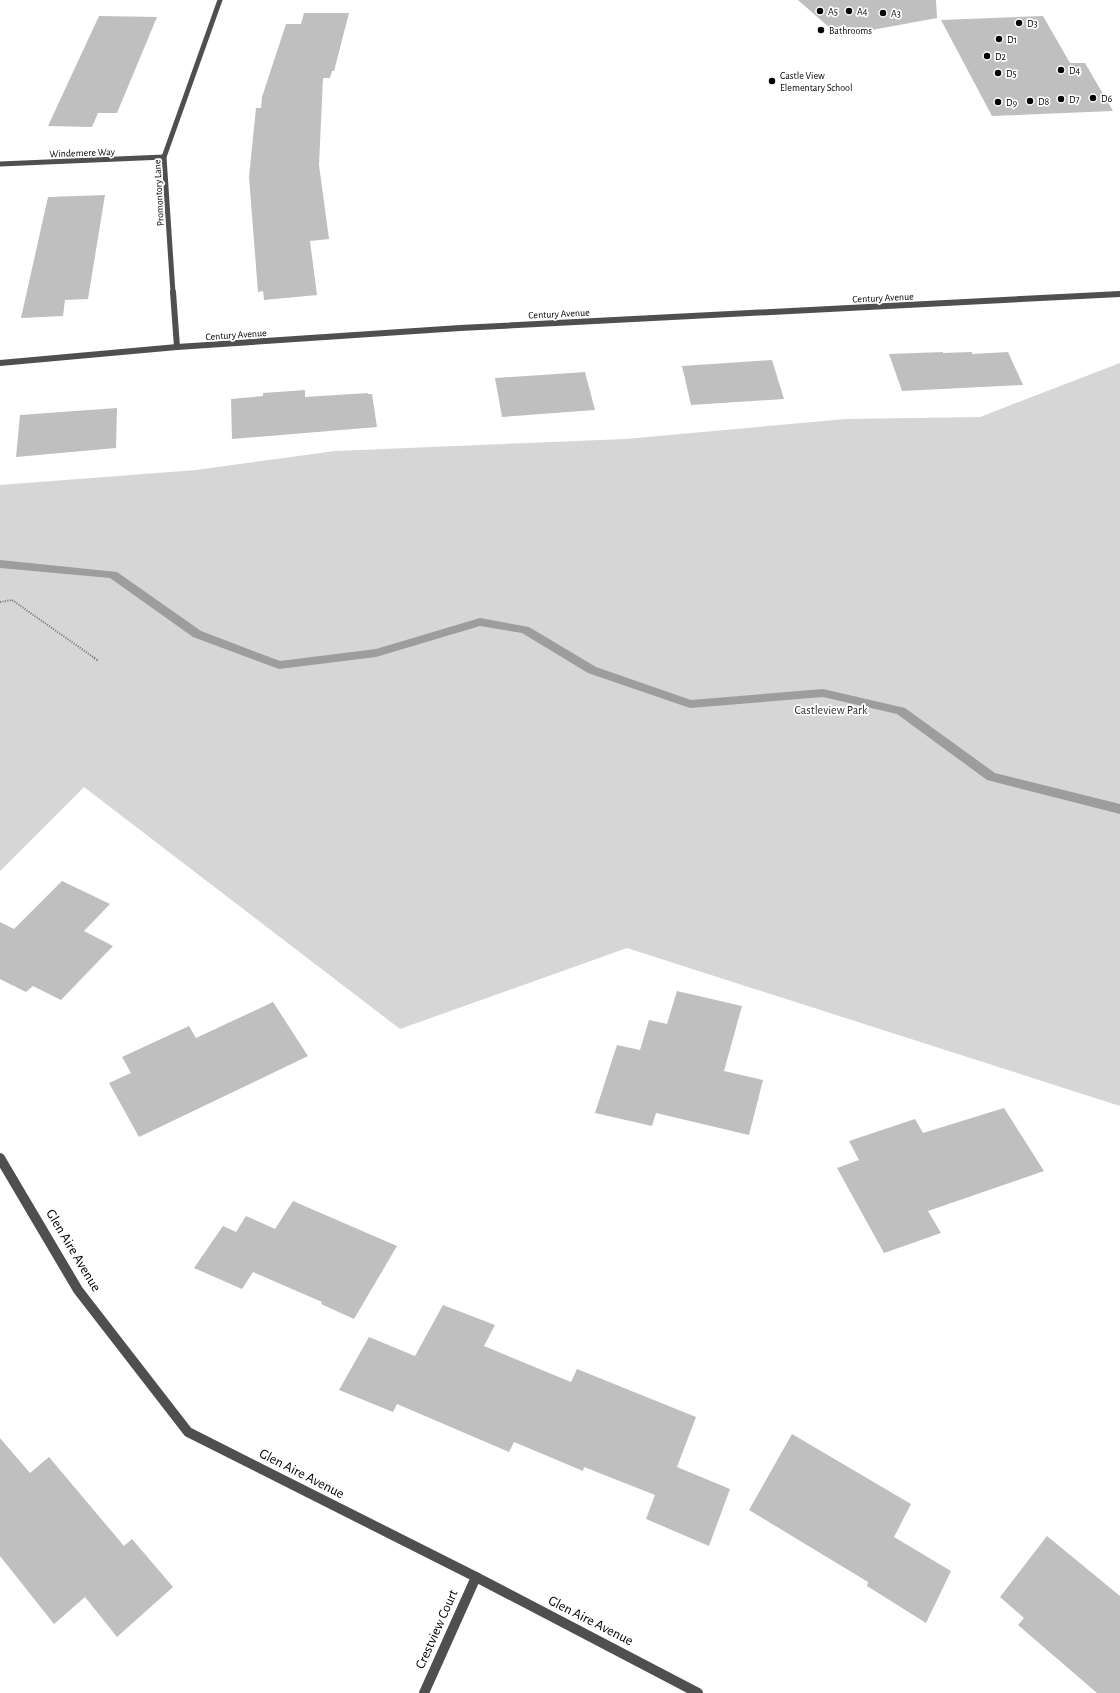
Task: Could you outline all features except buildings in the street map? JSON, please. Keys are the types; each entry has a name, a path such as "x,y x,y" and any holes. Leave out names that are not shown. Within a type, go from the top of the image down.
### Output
{"street":[{"name":"Promontory Lane","path":"177,347 164,157 220,0"},
{"name":"Windemere Way","path":"0,164 164,157"},
{"name":"Century Avenue","path":"0,363 177,347 460,328 1120,294"},
{"name":"Glen Aire Avenue","path":"0,1158 78,1290 188,1432 476,1577 698,1693"},
{"name":"Crestview Court","path":"424,1693 476,1577"}],"path":[{"path":"0,602 12,600 100,661"}],"green space":[{"name":"Castleview Park","path":"1120,363 1120,1106 627,948 400,1029 84,787 0,871 0,485 196,470 335,451 625,439 846,419 980,417"}],"waterway":[{"path":"0,564 113,575 197,634 279,665 376,653 480,622 525,630 592,670 690,704 823,693 901,711 991,777 1120,809"}],"place":[{"name":"A5","path":"820,11"},
{"name":"A4","path":"849,11"},
{"name":"A3","path":"883,13"},
{"name":"D3","path":"1019,23"},
{"name":"Bathrooms","path":"821,30"},
{"name":"D1","path":"999,39"},
{"name":"D2","path":"987,56"},
{"name":"D4","path":"1061,70"},
{"name":"D5","path":"998,73"},
{"name":"Castle View Elementary School","path":"772,81"},
{"name":"D6","path":"1093,98"},
{"name":"D7","path":"1061,99"},
{"name":"D8","path":"1030,101"},
{"name":"D9","path":"998,102"}]}
